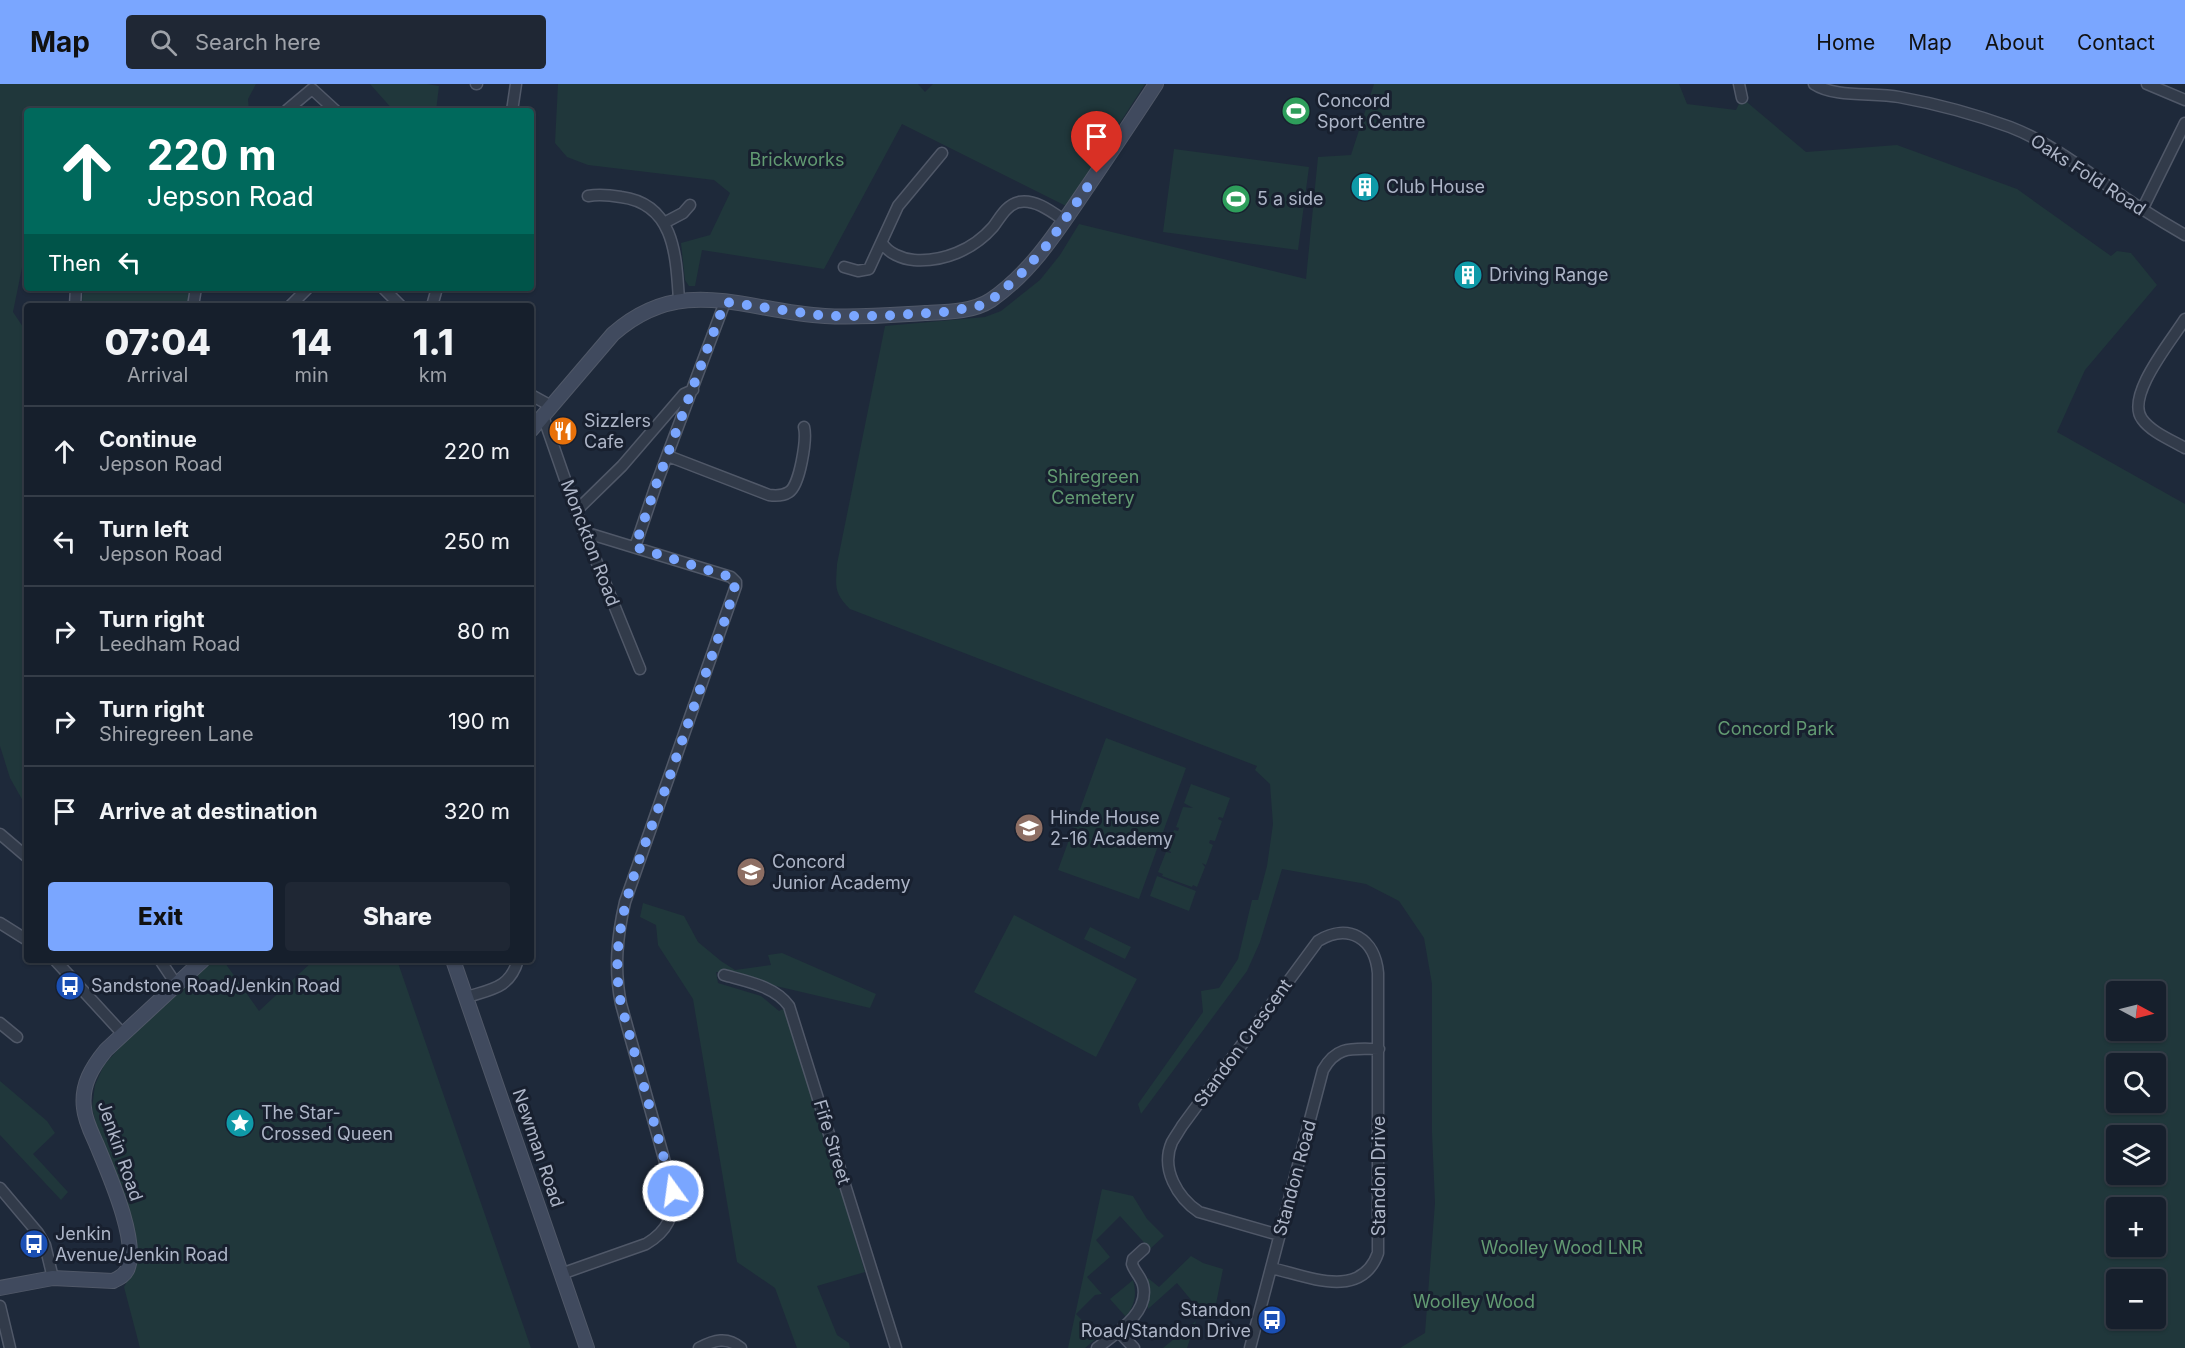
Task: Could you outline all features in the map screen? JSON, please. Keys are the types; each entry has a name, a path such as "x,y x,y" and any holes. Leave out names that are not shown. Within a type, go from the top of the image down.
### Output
{"street":[{"path":"512,108 516,84"},
{"path":"534,426 628,321 654,308 679,300 725,302 825,316 934,313 979,306 990,301 1024,271 1048,244 1156,84"},
{"path":"1739,84 1742,98"},
{"name":"Oaks Fold Road","path":"1814,84 1832,91 1898,97 1965,112 2029,136 2061,153 2142,210 2185,235"},
{"path":"1894,84 1898,97"},
{"path":"2147,84 2185,100"},
{"path":"288,108 312,89 333,108"},
{"path":"2142,210 2185,123"},
{"path":"844,267 858,272 869,269 898,206 942,153"},
{"path":"588,196 597,194 636,199 651,208 664,223 674,250 679,300"},
{"path":"882,243 886,249 908,259 935,260 949,256 962,251 983,237 1006,209 1020,202 1035,203 1065,221"},
{"path":"664,223 683,213 690,205"},
{"path":"293,303 305,291"},
{"path":"386,291 398,303"},
{"path":"635,547 725,302"},
{"path":"2185,319 2142,386 2138,406 2141,418 2150,427 2185,448"},
{"path":"576,511 622,466 684,394 693,390"},
{"path":"534,398 547,411"},
{"name":"Monckton Road","path":"547,411 576,511 640,669"},
{"path":"668,456 769,495 783,495 789,492 795,483 805,444 804,427"},
{"path":"561,1274 646,1245 658,1238 671,1218 673,1191 621,1004 616,980 616,955 625,902 736,586 736,582 730,577 584,532"},
{"path":"0,834 24,854"},
{"path":"0,923 24,938"},
{"name":"Standon Crescent","path":"1280,1235 1199,1212 1190,1206 1181,1197 1171,1178 1169,1154 1172,1143 1311,951 1327,936 1337,934 1356,936 1371,947 1378,973 1379,1049"},
{"path":"58,963 122,1033"},
{"path":"162,963 176,984"},
{"name":"Jenkin Road","path":"0,1288 53,1278 113,1281 126,1271 130,1251 123,1215 84,1109 85,1087 96,1062 122,1033 200,963"},
{"name":"Newman Road","path":"454,963 587,1348"},
{"path":"467,997 499,987 512,975 517,963"},
{"name":"Fife Street","path":"723,975 773,992 789,1006 896,1348"},
{"path":"0,1023 17,1037"},
{"name":"Standon Road","path":"1250,1348 1323,1070 1329,1060 1341,1051 1379,1049"},
{"name":"Standon Drive","path":"1271,1268 1340,1282 1352,1281 1366,1273 1376,1260 1379,1242 1379,1049"},
{"path":"0,1188 38,1233 45,1245 53,1278"},
{"path":"1097,1348 1119,1332 1143,1301 1142,1282 1132,1264 1133,1259 1144,1249"},
{"path":"0,1306 10,1348"},
{"path":"1119,1332 1134,1348"},
{"path":"699,1348 721,1340 731,1341 741,1348"}],"green space":[{"path":"0,84 256,84 248,99 249,108 24,108 24,258 13,312 24,328 24,803 10,778 0,746"},
{"path":"370,84 439,86 436,108 391,108"},
{"name":"Brickworks","path":"558,84 918,84 925,92 933,84 1145,84 1066,206 902,124 824,269 702,250 695,286 689,286 685,280 681,243 710,235 730,193 714,180 588,165 567,157 555,143"},
{"name":"Concord Park","path":"1374,84 1679,84 1687,104 1736,110 1742,98 1806,152 1897,145 2017,189 2111,256 2117,251 2131,253 2157,285 2085,370 2057,432 2185,504 2185,1348 1400,1348 1425,1333 1435,1203 1432,1133 1432,984 1424,938 1399,901 1366,884 1282,869 1260,942 1247,971 1141,1114 1138,1104 1203,1012 1201,991 1219,988 1238,959 1252,900 1258,900 1267,866 1273,824 1270,784 1255,770 1257,766 850,609 838,593 837,564 885,326 985,317 1001,311 1040,280 1060,255 1079,224 1306,279 1318,157 1351,155"},
{"name":"5 a side","path":"1174,149 1309,167 1298,250 1163,232"},
{"path":"84,291 192,291 190,303 83,303"},
{"path":"1106,738 1186,768 1139,899 1058,870"},
{"path":"1191,784 1230,798 1223,818 1218,819 1222,821 1215,841 1210,840 1209,843 1213,845 1206,865 1202,863 1205,867 1197,887 1162,876 1163,874 1158,872 1166,852 1171,853 1167,850 1174,830 1178,831 1179,828 1176,827 1183,807 1193,808 1184,803"},
{"path":"1157,876 1196,891 1189,911 1150,896"},
{"path":"643,903 684,916 698,942 735,970 771,965 768,955 782,953 876,994 870,1008 716,972 718,983 761,996 779,1011 787,1007 865,1272 817,1286 837,1335 849,1343 850,1348 797,1348 775,1288 737,1262 693,999 658,945 656,925 640,917"},
{"path":"1014,915 1137,979 1096,1057 974,992"},
{"path":"1090,927 1131,947 1125,959 1084,939"},
{"path":"211,963 225,963 259,1011 311,963 398,963 531,1348 140,1348 124,1287 134,1269 92,1108 95,1085 104,1065 130,1036"},
{"path":"0,1081 47,1121 55,1133 33,1154 68,1192 61,1200 0,1135"},
{"path":"1102,1189 1133,1196 1147,1219 1164,1236 1150,1249 1120,1216 1096,1240 1110,1257 1087,1277 1102,1294 1095,1295 1076,1314 1098,1337 1085,1348 1068,1348"},
{"path":"1191,1256 1203,1263 1223,1269 1215,1309 1196,1306 1177,1283 1148,1309 1148,1278 1159,1287"},
{"path":"1133,1280 1134,1299 1126,1317 1110,1299"},
{"path":"1196,1321 1187,1348 1163,1348"}],"place":[{"name":"Concord Sport Centre","path":"1296,111"},
{"name":"Club House","path":"1365,187"},
{"name":"5 a side","path":"1236,199"},
{"name":"Driving Range","path":"1468,275"},
{"name":"Sizzlers Cafe","path":"563,431"},
{"name":"Hinde House 2-16 Academy","path":"1029,828"},
{"name":"Concord Junior Academy","path":"751,872"},
{"name":"Sandstone Road/Jenkin Road","path":"70,986"},
{"name":"The Star- Crossed Queen","path":"240,1123"},
{"name":"Jenkin Avenue/Jenkin Road","path":"34,1244"},
{"name":"Standon Road/Standon Drive","path":"1272,1320"}],"route":[{"path":"673,1191 621,1004 616,980 616,955 625,902 727,614 736,582 730,577 635,547 725,302 825,316 881,316 945,312 979,306 1000,293 1048,244 1097,173"}],"park label":[{"name":"Shiregreen Cemetery","path":"1093,487"},
{"name":"Woolley Wood LNR","path":"1562,1248"},
{"name":"Woolley Wood","path":"1474,1302"}]}
